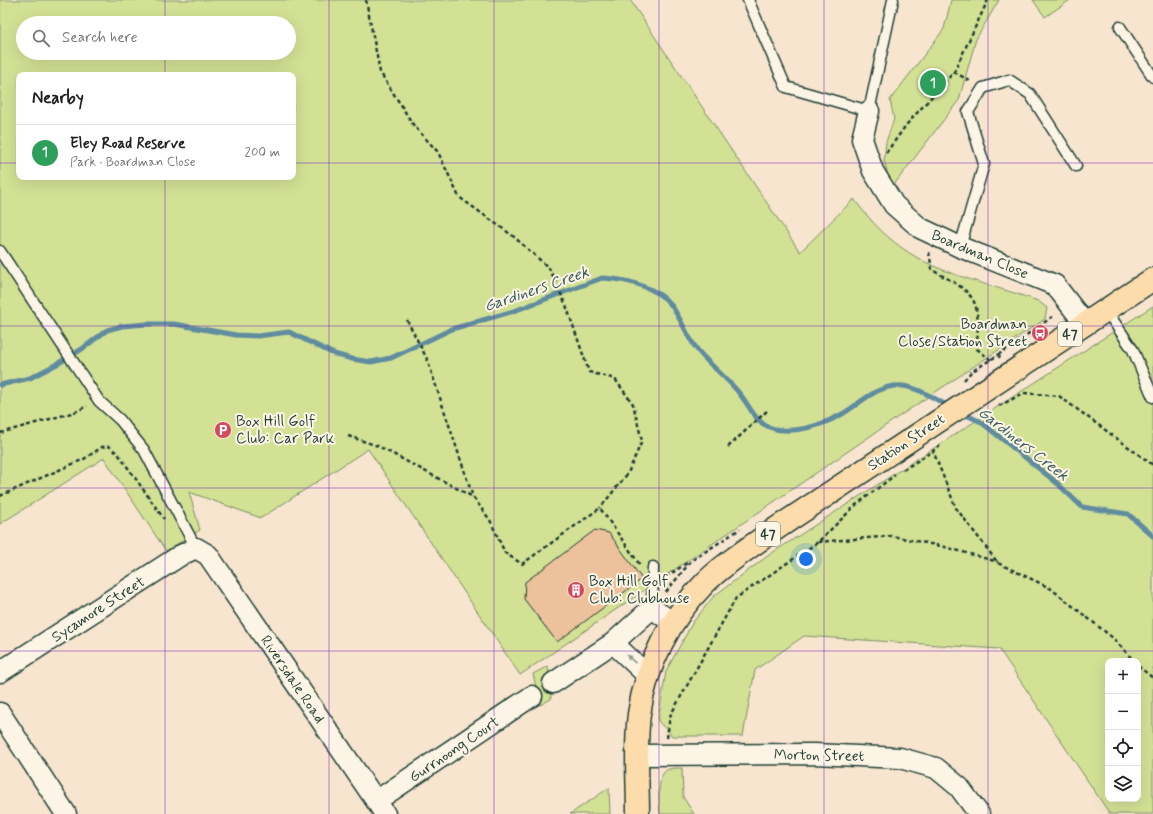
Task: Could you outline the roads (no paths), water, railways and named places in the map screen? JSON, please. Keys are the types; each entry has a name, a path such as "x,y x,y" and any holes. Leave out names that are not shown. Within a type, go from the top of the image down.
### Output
{"main road":[{"name":"Station Street","path":"638,814 639,714 648,676 661,645 673,623 692,597 728,562 987,388 1153,279"}],"street":[{"name":"Boardman Close","path":"869,111 862,139 873,171 894,205 920,228 960,247 1055,285 1085,324"},
{"name":"Sycamore Street","path":"0,672 181,555 196,548"},
{"name":"Riversdale Road","path":"196,548 208,555 380,808"},
{"path":"553,683 613,643 652,608 673,623"},
{"path":"613,643 648,676"},
{"name":"Gurrnoong Court","path":"380,808 532,696"},
{"path":"0,713 66,814"},
{"name":"Morton Street","path":"638,755 815,754 900,758 936,768 959,787 979,814"}],"lane":[{"path":"748,0 786,87 869,111 893,0"},
{"path":"1120,27 1153,77"},
{"path":"960,247 984,164 968,112 983,88 1009,80 1030,94 1076,166"},
{"path":"0,251 99,401 120,420 144,450 196,548"},
{"path":"1106,310 1133,350 1153,397"},
{"path":"652,608 654,585 653,567"}],"waterway":[{"name":"Gardiners Creek","path":"0,385 30,378 82,349 107,330 122,326 147,324 174,324 236,335 258,336 289,332 334,354 371,362 391,358 452,329 514,311 602,278 630,282 648,288 665,298 675,311 699,352 742,397 760,421 769,427 797,430 827,422 844,413 879,390 894,386 903,386 915,389 950,407"},
{"name":"Gardiners Creek","path":"962,413 981,422 1057,483 1082,507 1128,514 1153,536"}],"place":[{"name":"Eley Road Reserve","path":"933,83"},
{"name":"Boardman Close/Station Street","path":"1040,333"},
{"name":"Box Hill Golf Club: Car Park","path":"223,430"},
{"name":"Box Hill Golf Club: Clubhouse","path":"576,590"}]}
